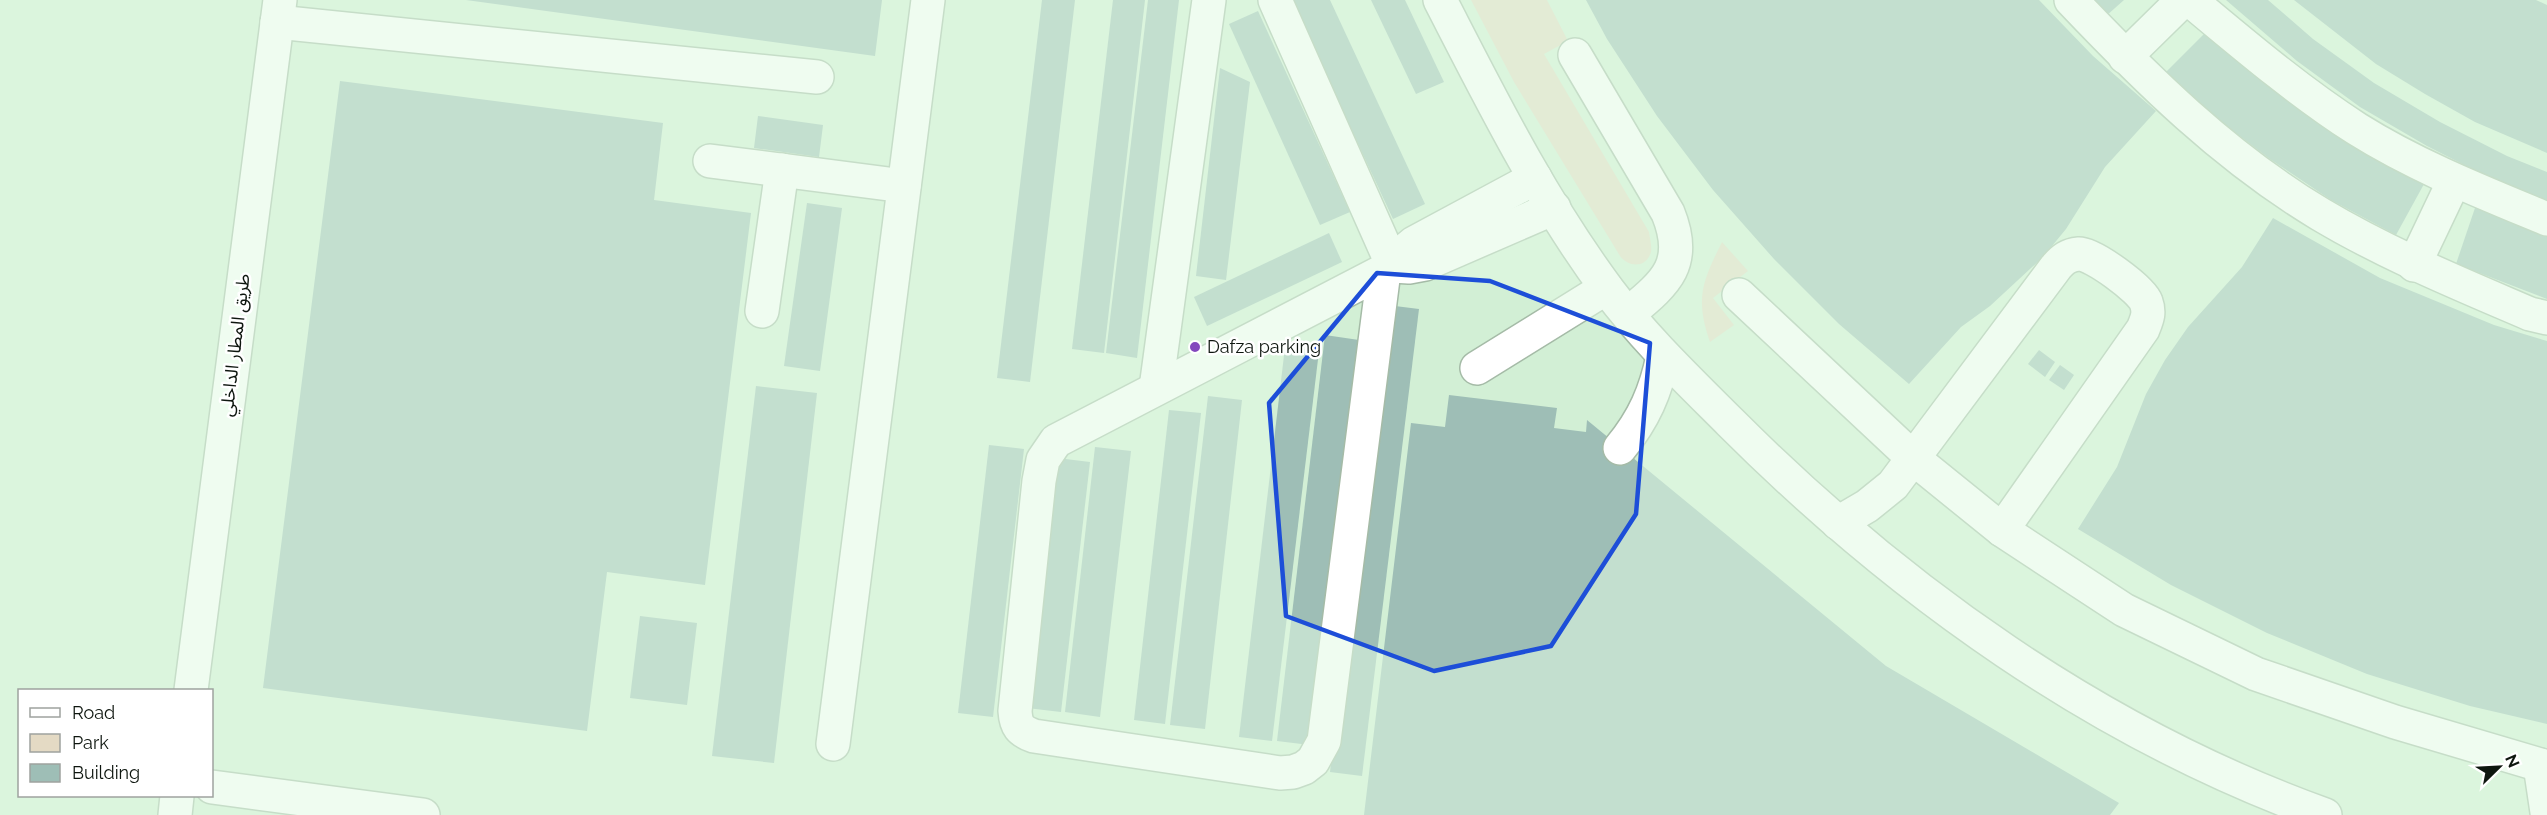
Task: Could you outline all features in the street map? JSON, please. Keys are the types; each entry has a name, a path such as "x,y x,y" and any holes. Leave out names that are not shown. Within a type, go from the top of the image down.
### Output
{"street":[{"path":"833,744 928,0"},
{"path":"1156,388 1209,0"},
{"path":"1275,0 1388,269 1324,741 1313,761 1293,772 1280,773 1034,736 1023,732 1016,723 1016,699 1043,459 1056,441 1388,269 1414,243 1535,178"},
{"path":"1440,0 1535,178 1606,288 1663,356 1838,523 1957,619 2055,685 2160,743 2273,796 2325,815"},
{"path":"2071,0 2125,57 2219,143 2319,213 2414,265 2530,314 2547,318"},
{"path":"2125,57 2183,0"},
{"path":"2190,0 2268,65 2358,129 2454,181 2547,219"},
{"path":"279,11 817,77"},
{"name":"طريق المطار الداخلي","path":"191,689 279,11"},
{"path":"1575,55 1668,213 1675,231 1677,252 1672,271 1659,288 1628,315"},
{"path":"710,160 904,186"},
{"path":"762,311 782,170"},
{"path":"2414,265 2454,181"},
{"path":"1388,269 1425,264 1554,208"},
{"path":"1838,523 1867,506 1884,492 1913,458 2066,256 2082,253 2096,259 2145,299 2148,315 2143,329 2002,530"},
{"path":"1477,369 1606,288"},
{"path":"1739,295 1913,458 2002,530 2124,610 2256,674 2395,722 2544,766 2547,812"},
{"path":"1620,448 1637,428 1649,405 1659,381 1663,356"},
{"path":"213,788 361,811 423,815"},
{"path":"175,815 177,797"}],"highlighted area":[{"path":"1377,273 1490,281 1650,343 1636,514 1551,646 1434,671 1286,616 1269,403"}],"shaded area":[{"path":"0,0 2547,0 2547,815 0,815"}],"green space":[{"path":"1471,0 1547,0 1568,41 1544,54 1649,232 1651,252 1649,258 1641,264 1632,264 1620,256 1514,82"},
{"path":"1722,242 1748,271 1713,298 1734,325 1710,342 1703,314 1703,291 1705,280"}],"building":[{"path":"466,0 882,0 875,56"},
{"path":"1042,0 1075,0 1030,382 997,378"},
{"path":"1113,0 1145,0 1104,353 1072,349"},
{"path":"1148,0 1179,0 1137,358 1106,353"},
{"path":"1291,0 1330,0 1425,204 1393,219"},
{"path":"1371,0 1405,0 1444,82 1416,94"},
{"path":"1586,0 2039,0 2093,56 2156,111 2105,167 2066,229 2043,257 1990,306 1961,327 1909,384 1839,324 1774,259 1713,190 1657,116 1607,39"},
{"path":"2093,0 2124,0 2106,16"},
{"path":"2226,0 2268,0 2313,39 2374,83 2440,122 2507,156 2547,172 2547,202 2496,181 2427,146 2360,107 2297,61"},
{"path":"2294,0 2536,0 2547,5 2547,153 2475,122 2425,94 2376,64"},
{"path":"1258,11 1350,212 1320,225 1229,24"},
{"path":"2207,31 2369,151 2424,184 2396,235 2331,200 2270,159 2216,118 2165,73"},
{"path":"1220,68 1250,82 1226,280 1196,276"},
{"path":"340,81 663,123 654,200 751,213 705,585 607,572 587,731 263,688"},
{"path":"758,116 823,125 819,157 754,148"},
{"path":"807,203 842,208 820,371 784,366"},
{"path":"2476,205 2547,230 2547,299 2456,264"},
{"path":"2273,218 2380,278 2494,325 2547,341 2547,724 2470,706 2367,674 2267,633 2171,585 2078,529 2117,467 2146,394 2165,360 2188,327 2242,267"},
{"path":"1329,233 1342,262 1207,326 1194,297"},
{"path":"1387,305 1419,309 1362,776 1330,772"},
{"path":"1325,335 1359,340 1310,745 1277,741"},
{"path":"1285,347 1319,351 1272,741 1239,737"},
{"path":"2039,350 2055,362 2045,377 2028,364"},
{"path":"2060,365 2074,375 2064,390 2049,380"},
{"path":"756,386 817,393 774,763 712,756"},
{"path":"1449,395 1557,408 1554,428 1586,432 1587,420 1886,666 2119,803 2110,815 1364,815 1411,423 1445,427"},
{"path":"1208,396 1242,400 1205,729 1170,725"},
{"path":"1169,410 1201,413 1165,724 1134,720"},
{"path":"989,445 1024,449 993,717 958,713"},
{"path":"1095,447 1131,451 1100,717 1065,712"},
{"path":"1057,458 1090,462 1061,712 1027,708"},
{"path":"640,616 697,623 687,705 630,698"}],"place":[{"name":"Dafza parking","path":"1195,347"}]}
